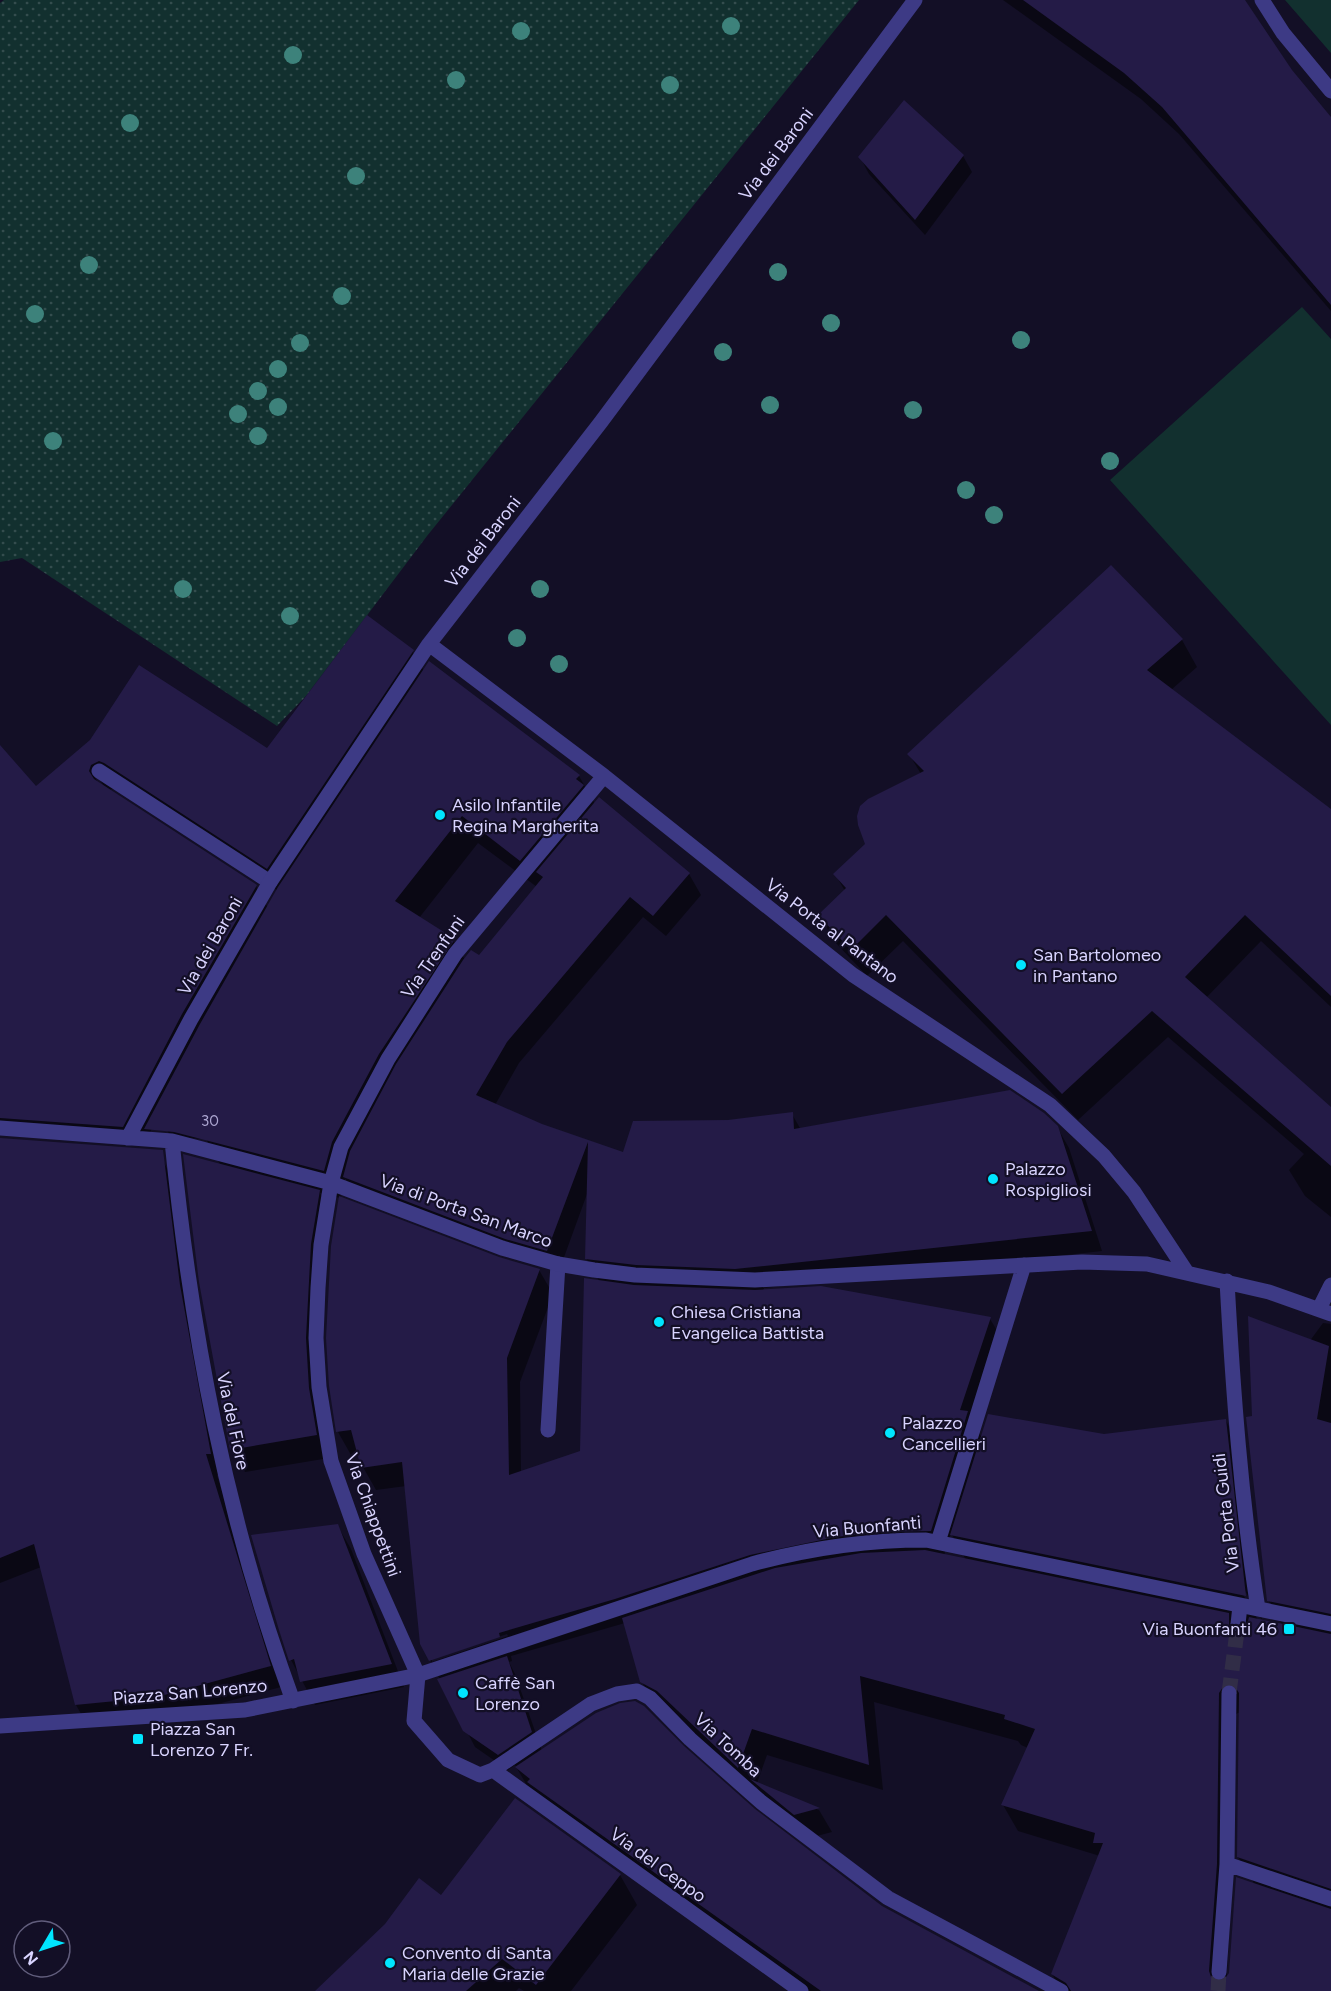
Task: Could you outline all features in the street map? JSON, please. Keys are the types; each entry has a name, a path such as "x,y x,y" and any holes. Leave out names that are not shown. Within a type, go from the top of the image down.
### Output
{"street":[{"name":"Via dei Baroni","path":"128,1138 191,1019 270,882 429,644 601,422 915,0"},
{"path":"1262,0 1283,33 1331,91"},
{"name":"Via Porta al Pantano","path":"429,644 604,776 853,975 1050,1105 1104,1156 1134,1192 1186,1271"},
{"path":"99,771 270,882"},
{"name":"Via Trenfuni","path":"331,1183 341,1147 388,1059 455,954 604,776"},
{"name":"Via di Porta San Marco","path":"0,1128 172,1141 331,1183 466,1235 558,1264 635,1275 754,1280 1112,1262 1147,1264 1186,1271 1325,1311"},
{"name":"Via del Fiore","path":"172,1141 180,1220 206,1397 229,1496 260,1609 293,1701"},
{"name":"Via Chiappettini","path":"331,1183 321,1245 316,1338 319,1387 330,1461 364,1554 418,1675"},
{"path":"548,1430 558,1264"},
{"path":"938,1542 1024,1265"},
{"name":"Via Porta Guidi","path":"1227,1281 1234,1413 1245,1526 1258,1609"},
{"path":"1325,1311 1331,1285"},
{"name":"Via Buonfanti","path":"418,1675 785,1555 903,1540 938,1542 1331,1624"},
{"path":"1238,1624 1240,1606"},
{"path":"418,1675 414,1721 448,1760 480,1775 493,1770"},
{"name":"Piazza San Lorenzo","path":"0,1726 245,1710 418,1675"},
{"name":"Via Tomba","path":"493,1770 591,1704 617,1694 638,1691 650,1698 690,1740 761,1803 888,1898 1060,1991"},
{"path":"1219,1972 1227,1864 1229,1693"},
{"name":"Via del Ceppo","path":"493,1770 801,1991"},
{"path":"1227,1864 1331,1899"}],"green space":[{"path":"4,0 859,0 427,536 306,696 277,726 22,558 0,562 0,3"},
{"path":"1285,0 1331,0 1331,53"},
{"path":"1302,307 1331,339 1331,725 1110,480"}],"building":[{"path":"1023,0 1245,0 1292,70 1331,117 1331,305 1162,107 1124,73"},
{"path":"904,100 964,155 915,220 858,157"},
{"path":"1111,565 1183,639 1147,670 1331,809 1331,996 1245,915 1185,977 1331,1107 1331,1166 1152,1011 1062,1094 886,915 851,950 818,915 846,888 833,874 865,844 858,825 857,816 860,806 868,799 924,771 907,754"},
{"path":"367,615 414,650 267,869 104,763 99,761 91,765 89,771 94,779 257,885 182,1014 123,1127 0,1118 0,745 36,786 90,740 139,665 267,748"},
{"path":"429,661 580,775 576,779 584,785 520,861 462,816 395,901 455,939 379,1054 332,1142 324,1171 174,1132 144,1129 200,1024 278,887"},
{"path":"599,797 690,873 653,916 630,897 507,1042 476,1095 542,1124 623,1152 633,1121 728,1120 793,1112 794,1129 1010,1090 1044,1113 1058,1126 1092,1231 735,1269 636,1265 585,1259 588,1142 547,1251 505,1239 343,1177 350,1151 396,1064 463,960 471,950 479,955 543,877 536,872"},
{"path":"0,1138 163,1150 180,1285 211,1454 206,1454 271,1666 157,1697 75,1705 34,1544 0,1558"},
{"path":"183,1154 320,1190 311,1244 306,1338 309,1388 317,1435 230,1450 199,1282"},
{"path":"339,1196 499,1257 540,1269 507,1358 509,1475 580,1451 584,1278 634,1285 755,1290 821,1286 991,1317 960,1410 968,1411 931,1531 881,1532 836,1537 750,1555 615,1599 499,1633 500,1637 429,1661 420,1644 402,1462 361,1468 351,1430 336,1432 329,1386 326,1338 331,1246"},
{"path":"1248,1316 1329,1346 1317,1419 1331,1423 1331,1614 1267,1601 1246,1417 1252,1416"},
{"path":"988,1414 1104,1434 1226,1419 1246,1596 950,1535"},
{"path":"338,1524 392,1664 300,1682 294,1659 289,1661 251,1535"},
{"path":"925,1550 1229,1613 1229,1627 1236,1634 1246,1629 1249,1617 1331,1634 1331,1889 1237,1857 1239,1693 1234,1685 1225,1684 1219,1693 1217,1864 1209,1971 1211,1977 1218,1982 1224,1980 1229,1973 1236,1877 1331,1909 1331,1991 1071,1991 1066,1983 1051,1974 1103,1843 1093,1843 1095,1833 1001,1805 1035,1729 1004,1719 1005,1715 860,1676 869,1765 752,1729 738,1768 657,1691 640,1682 622,1618 775,1568 861,1553"},
{"path":"507,1656 532,1732 498,1755 463,1731 437,1679"},
{"path":"635,1701 644,1706 684,1746 755,1809 882,1906 1039,1991 821,1991 527,1782 530,1779 515,1767 596,1713 620,1703"},
{"path":"750,1779 820,1808 794,1815"},
{"path":"515,1798 621,1874 536,1985 502,1959 466,1991 315,1991 385,1924 419,1878 441,1895"}],"tunnel":[{"path":"1229,1693 1238,1624"},
{"path":"1218,1991 1219,1972"}],"place":[{"name":"Asilo Infantile Regina Margherita","path":"440,815"},
{"name":"San Bartolomeo in Pantano","path":"1021,965"},
{"name":"Palazzo Rospigliosi","path":"993,1179"},
{"name":"Chiesa Cristiana Evangelica Battista","path":"659,1322"},
{"name":"Palazzo Cancellieri","path":"890,1433"},
{"name":"Via Buonfanti 46","path":"1289,1629"},
{"name":"Caffè San Lorenzo","path":"463,1693"},
{"name":"Piazza San Lorenzo 7 Fr.","path":"138,1739"},
{"name":"Convento di Santa Maria delle Grazie","path":"390,1963"}]}
